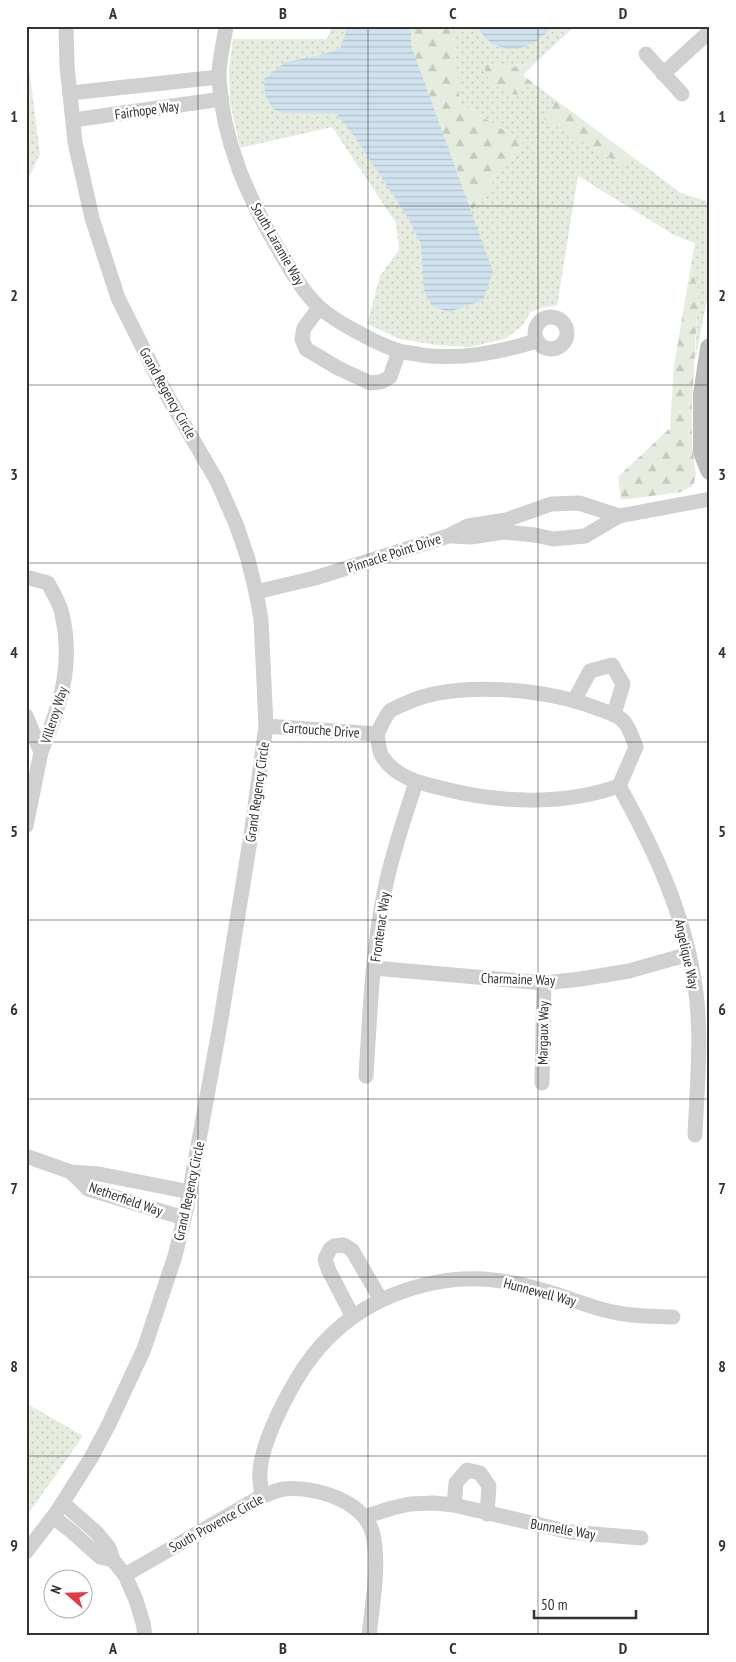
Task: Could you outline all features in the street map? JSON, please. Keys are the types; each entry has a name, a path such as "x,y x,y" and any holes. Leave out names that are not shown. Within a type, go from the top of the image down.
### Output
{"street":[{"name":"Grand Regency Circle","path":"26,1552 63,1503 91,1458 109,1424 144,1349 175,1256 190,1192 220,1025 252,834 266,726 261,619 248,559 218,481 164,390 118,298 92,218 75,142 67,66 66,26"},
{"name":"South Laramie Way","path":"226,26 219,77 227,132 239,172 262,222 294,276 319,308 356,332 399,351 437,357 476,356 509,350 536,341"},
{"path":"664,74 710,31"},
{"path":"646,54 682,94"},
{"name":"Fairhope Way","path":"70,93 219,77"},
{"name":"Fairhope Way","path":"73,120 222,99"},
{"path":"319,308 304,328 302,339 306,349 338,368 370,383 381,382 390,377 399,351"},
{"path":"710,348 703,395 703,452 710,470"},
{"name":"Pinnacle Point Drive","path":"448,536 471,537 504,532 553,539 586,536 619,516 710,499"},
{"name":"Pinnacle Point Drive","path":"256,592 315,578 448,536 468,526 506,520 551,504 580,503 619,516"},
{"path":"531,512 535,535"},
{"name":"Villeroy Way","path":"26,577 48,583 62,613 67,668 62,697 41,752 26,826"},
{"path":"574,701 590,671 612,665 623,684 614,714"},
{"path":"464,690 488,690 539,693 574,701 614,714 626,723 636,747 618,786 604,791 560,798 510,800 470,796 416,782 396,771 381,755 377,734 390,711 413,700 464,690"},
{"name":"Villeroy Way","path":"26,716 41,752"},
{"name":"Cartouche Drive","path":"266,726 377,734"},
{"name":"Frontenac Way","path":"366,1076 374,968 385,887 416,782"},
{"name":"Angelique Way","path":"618,786 652,849 669,888 695,981 699,1044 695,1136"},
{"name":"Charmaine Way","path":"374,968 544,983 629,971 689,954"},
{"name":"Margaux Way","path":"542,1083 544,983"},
{"name":"Netherfield Way","path":"26,1156 71,1172 99,1174 190,1192"},
{"name":"Netherfield Way","path":"71,1172 88,1189 184,1218"},
{"path":"353,1317 325,1264 327,1254 334,1246 344,1245 352,1250 381,1300"},
{"name":"Hunnewell Way","path":"262,1496 260,1470 263,1455 271,1433 295,1382 322,1346 339,1328 381,1300 418,1286 438,1281 475,1278 526,1285 612,1312 674,1317"},
{"path":"454,1506 456,1483 467,1470 480,1473 489,1486 487,1514"},
{"name":"South Provence Circle","path":"125,1575 262,1496 283,1489 318,1491 351,1506 364,1517"},
{"path":"63,1503 97,1533 109,1548 112,1560 125,1575 136,1600 143,1623 144,1636"},
{"name":"Bunnelle Way","path":"364,1517 410,1504 434,1503 570,1532 641,1538"},
{"path":"53,1517 100,1557 112,1560"},
{"path":"364,1517 373,1533 375,1551 369,1636"}],"green space":[{"path":"332,26 411,26 411,45 472,209 523,142 460,103 452,26 575,26 537,61 514,67 484,64 516,94 533,83 556,100 545,119 623,166 633,157 681,193 710,202 710,284 695,361 698,291 691,265 695,243 674,235 578,176 557,306 543,307 531,312 521,327 505,339 470,347 437,345 400,339 367,324 380,276 399,250 396,223 332,127 240,148 230,102 229,70 233,39 327,39"},
{"path":"411,26 452,26 460,103 523,142 472,210 411,45"},
{"path":"26,44 40,154 26,184"},
{"path":"537,61 523,75 533,83 516,95 490,84 483,64 514,67"},
{"path":"556,100 633,157 623,166 544,119"},
{"path":"691,265 698,291 692,406 692,445 696,474 693,486 681,492 621,500 618,477 670,428 674,365"},
{"path":"26,1403 83,1436 26,1517"}],"water":[{"path":"348,26 411,26 411,45 493,272 483,300 449,312 432,306 424,290 421,244 407,216 355,137 337,114 283,113 273,109 265,95 264,79 286,62 340,49"},
{"path":"478,26 553,26 530,45 513,49 504,48 489,41"}]}
